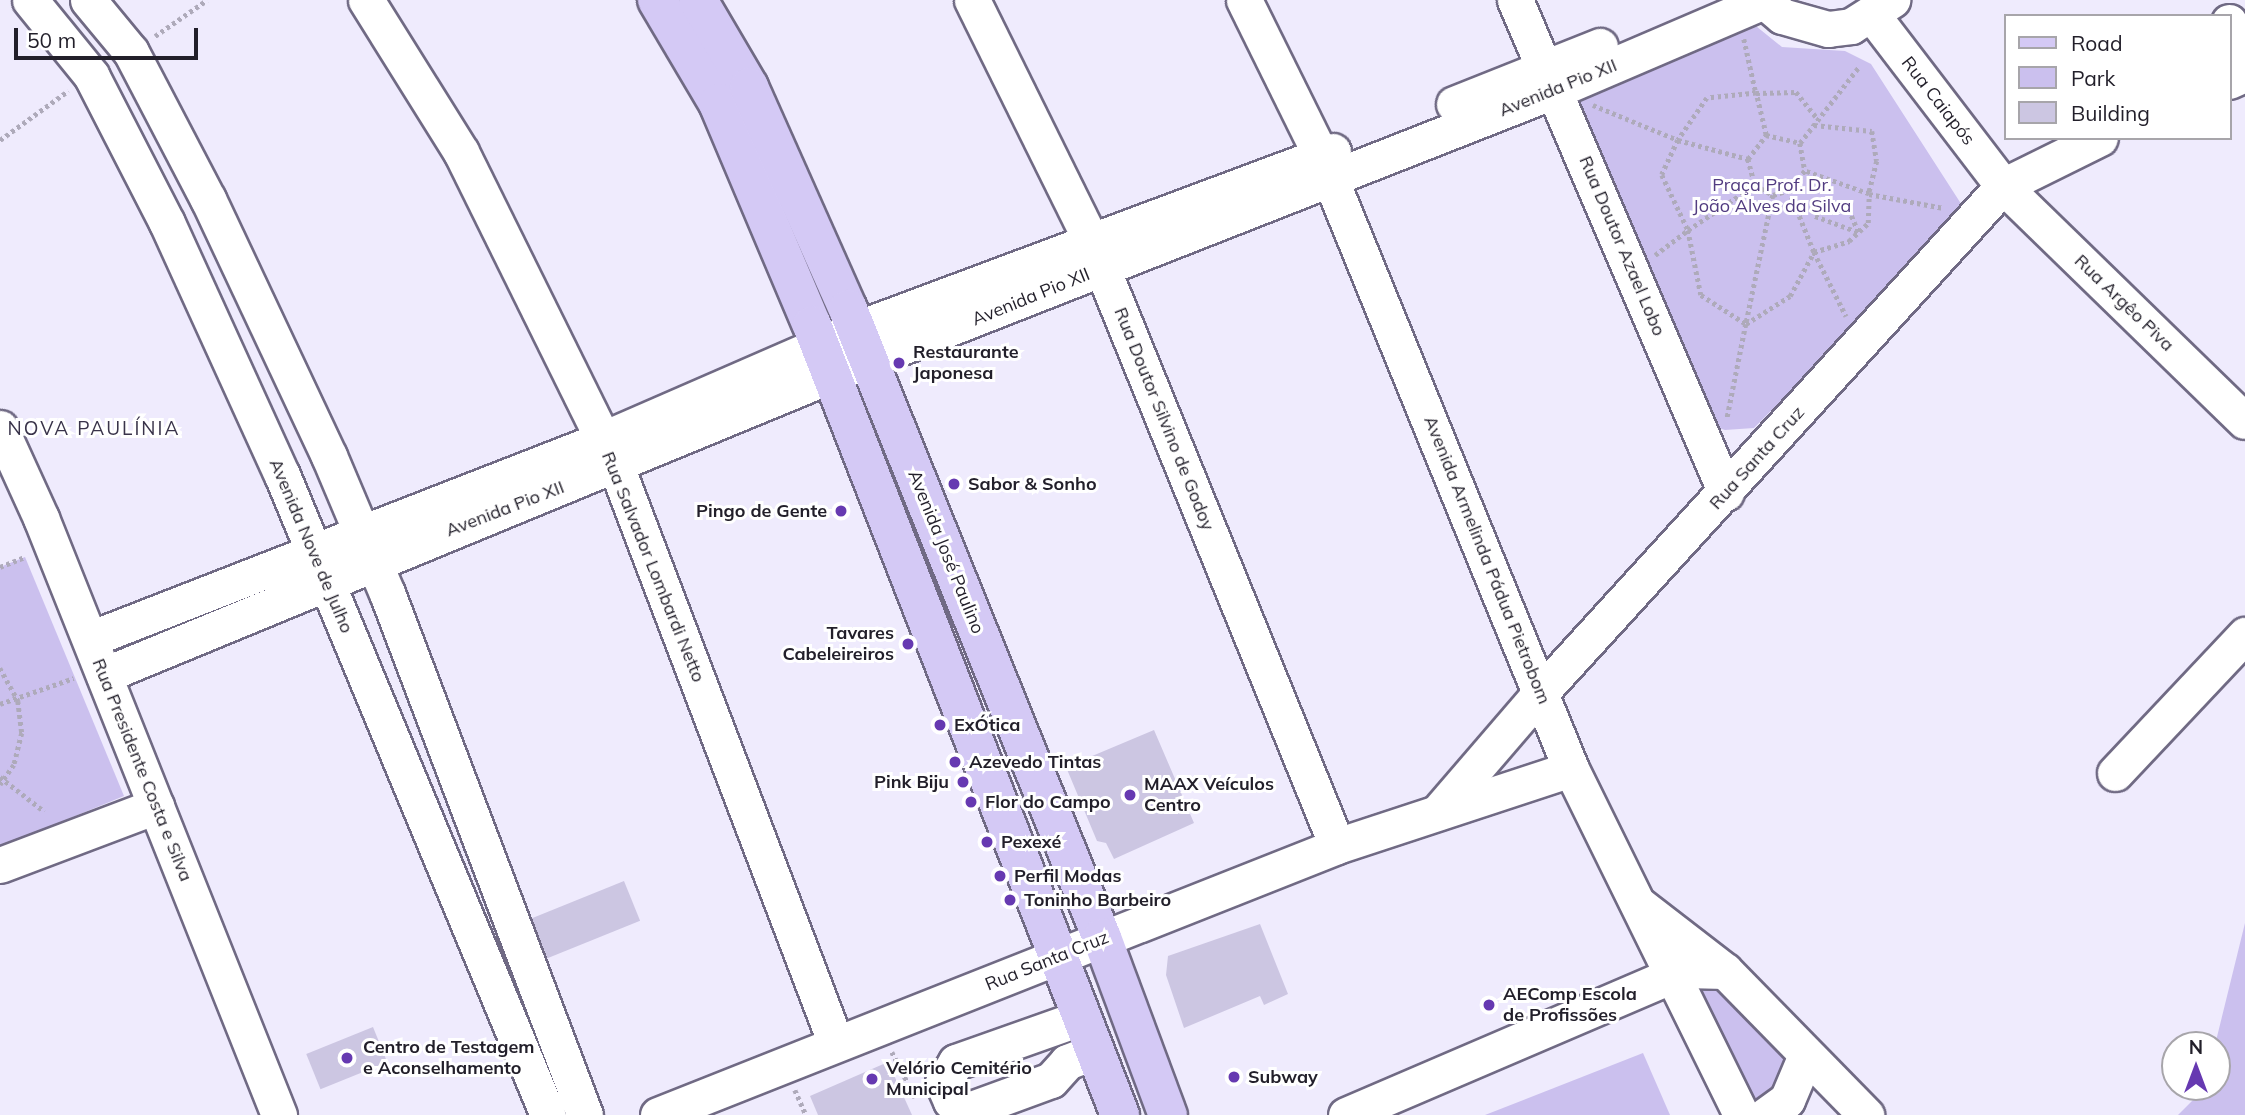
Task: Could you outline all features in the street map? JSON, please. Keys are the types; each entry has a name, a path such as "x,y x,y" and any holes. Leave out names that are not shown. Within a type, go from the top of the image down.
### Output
{"main road":[{"path":"657,0 718,103 826,360 1120,1115"},
{"name":"Avenida José Paulino","path":"698,0 749,87 862,345 1102,938 1168,1115"}],"street":[{"name":"Avenida Nove de Julho","path":"30,0 91,75 167,223 320,567 548,1115"},
{"path":"88,0 131,52 208,199 368,547 585,1115"},
{"name":"Rua Salvador Lombardi Netto","path":"366,0 461,152 609,453 836,1044"},
{"name":"Rua Doutor Silvino de Godoy","path":"972,0 1097,255 1337,846"},
{"name":"Avenida Armelinda Pádua Pietrobom","path":"1244,0 1325,167 1542,691 1571,769 1631,897 1741,1115"},
{"name":"Rua Doutor Azael Lobo","path":"1515,0 1563,87 1632,272 1726,493"},
{"name":"Avenida Pio XII","path":"1563,87 1714,0"},
{"path":"1764,0 1782,16 1816,27 1851,26 1882,8"},
{"name":"Avenida Pio XII","path":"90,676 320,567 609,453 862,345 1325,167 1563,87 1764,0"},
{"name":"Rua Caiapós","path":"1882,8 2003,186"},
{"path":"2231,26 2245,50"},
{"name":"Rua Santa Cruz","path":"1438,812 1542,691 1726,493 2003,186 2096,140"},
{"name":"Rua Argêo Piva","path":"2003,186 2245,421"},
{"name":"Rua Presidente Costa e Silva","path":"0,428 90,639 90,676 156,806 279,1115"},
{"name":"Avenida Pio XII","path":"90,639 320,567"},
{"path":"2115,773 2245,635"},
{"name":"Rua Santa Cruz","path":"658,1115 1337,846 1571,769"},
{"path":"0,865 156,806"},
{"path":"1631,897 1725,971 1866,1115"},
{"path":"1346,1115 1672,975 1699,967 1725,971"},
{"path":"1766,1115 1787,1100 1806,1055"}],"path":[{"path":"131,52 207,0"},
{"path":"1742,33 1766,135"},
{"path":"1805,171 1800,143 1858,68"},
{"path":"0,139 91,75"},
{"path":"1563,87 1678,140 1748,159"},
{"path":"1746,324 1702,295 1688,230 1662,175 1678,140 1707,98 1796,92 1818,119"},
{"path":"1746,324 1790,296 1814,252 1849,241 1868,223 1869,194 1877,161 1872,131 1814,125"},
{"path":"1766,135 1800,143"},
{"path":"1748,159 1766,135"},
{"path":"1748,159 1755,185 1773,195 1789,190 1805,171"},
{"path":"1805,171 1869,194 1948,209"},
{"path":"1632,272 1755,185"},
{"path":"1789,190 1814,252 1847,318"},
{"path":"1725,430 1773,195"},
{"path":"1848,208 1858,232"},
{"path":"1815,216 1858,232"},
{"path":"0,567 25,557"},
{"path":"0,668 17,698 22,733 1,780 44,811"},
{"path":"0,704 90,676"},
{"path":"889,1045 920,1107"},
{"path":"792,1084 806,1115"}],"green space":[{"name":"Praça Prof. Dr. João Alves da Silva","path":"1746,18 1782,47 1845,51 1871,64 1967,213 1754,428 1725,430 1706,424 1563,94"},
{"path":"25,557 124,796 0,847 0,567"},
{"path":"2245,923 2245,1115 2178,1115 2192,1101 2231,1101 2231,1031 2218,1031"},
{"path":"1707,974 1796,1065 1749,1113 1686,977"},
{"path":"1643,1053 1670,1115 1485,1115"}],"building":[{"name":"MAAX Veículos Centro","path":"1154,730 1194,823 1114,859 1106,843 1097,841 1066,767"},
{"path":"624,881 640,921 547,958 531,918"},
{"path":"1260,924 1288,994 1264,1005 1260,996 1184,1028 1166,975 1168,956"},
{"name":"Centro de Testagem e Aconselhamento","path":"373,1027 387,1062 320,1089 306,1054"},
{"name":"Velório Cemitério Municipal","path":"888,1062 912,1115 818,1115 810,1096"}],"place":[{"name":"Restaurante Japonesa","path":"899,363"},
{"name":"Sabor & Sonho","path":"954,484"},
{"name":"Pingo de Gente","path":"841,511"},
{"name":"Tavares Cabeleireiros","path":"908,644"},
{"name":"ExÓtica","path":"940,725"},
{"name":"Azevedo Tintas","path":"955,762"},
{"name":"Pink Biju","path":"963,782"},
{"name":"MAAX Veículos Centro","path":"1130,795"},
{"name":"Flor do Campo","path":"971,802"},
{"name":"Pexexé","path":"987,842"},
{"name":"Perfil Modas","path":"1000,876"},
{"name":"Toninho Barbeiro","path":"1010,900"},
{"name":"AEComp Escola de Profissões","path":"1489,1005"},
{"name":"Centro de Testagem e Aconselhamento","path":"347,1058"},
{"name":"Subway","path":"1234,1077"},
{"name":"Velório Cemitério Municipal","path":"872,1079"}],"district":[{"name":"NOVA PAULÍNIA","path":"94,429"}]}
